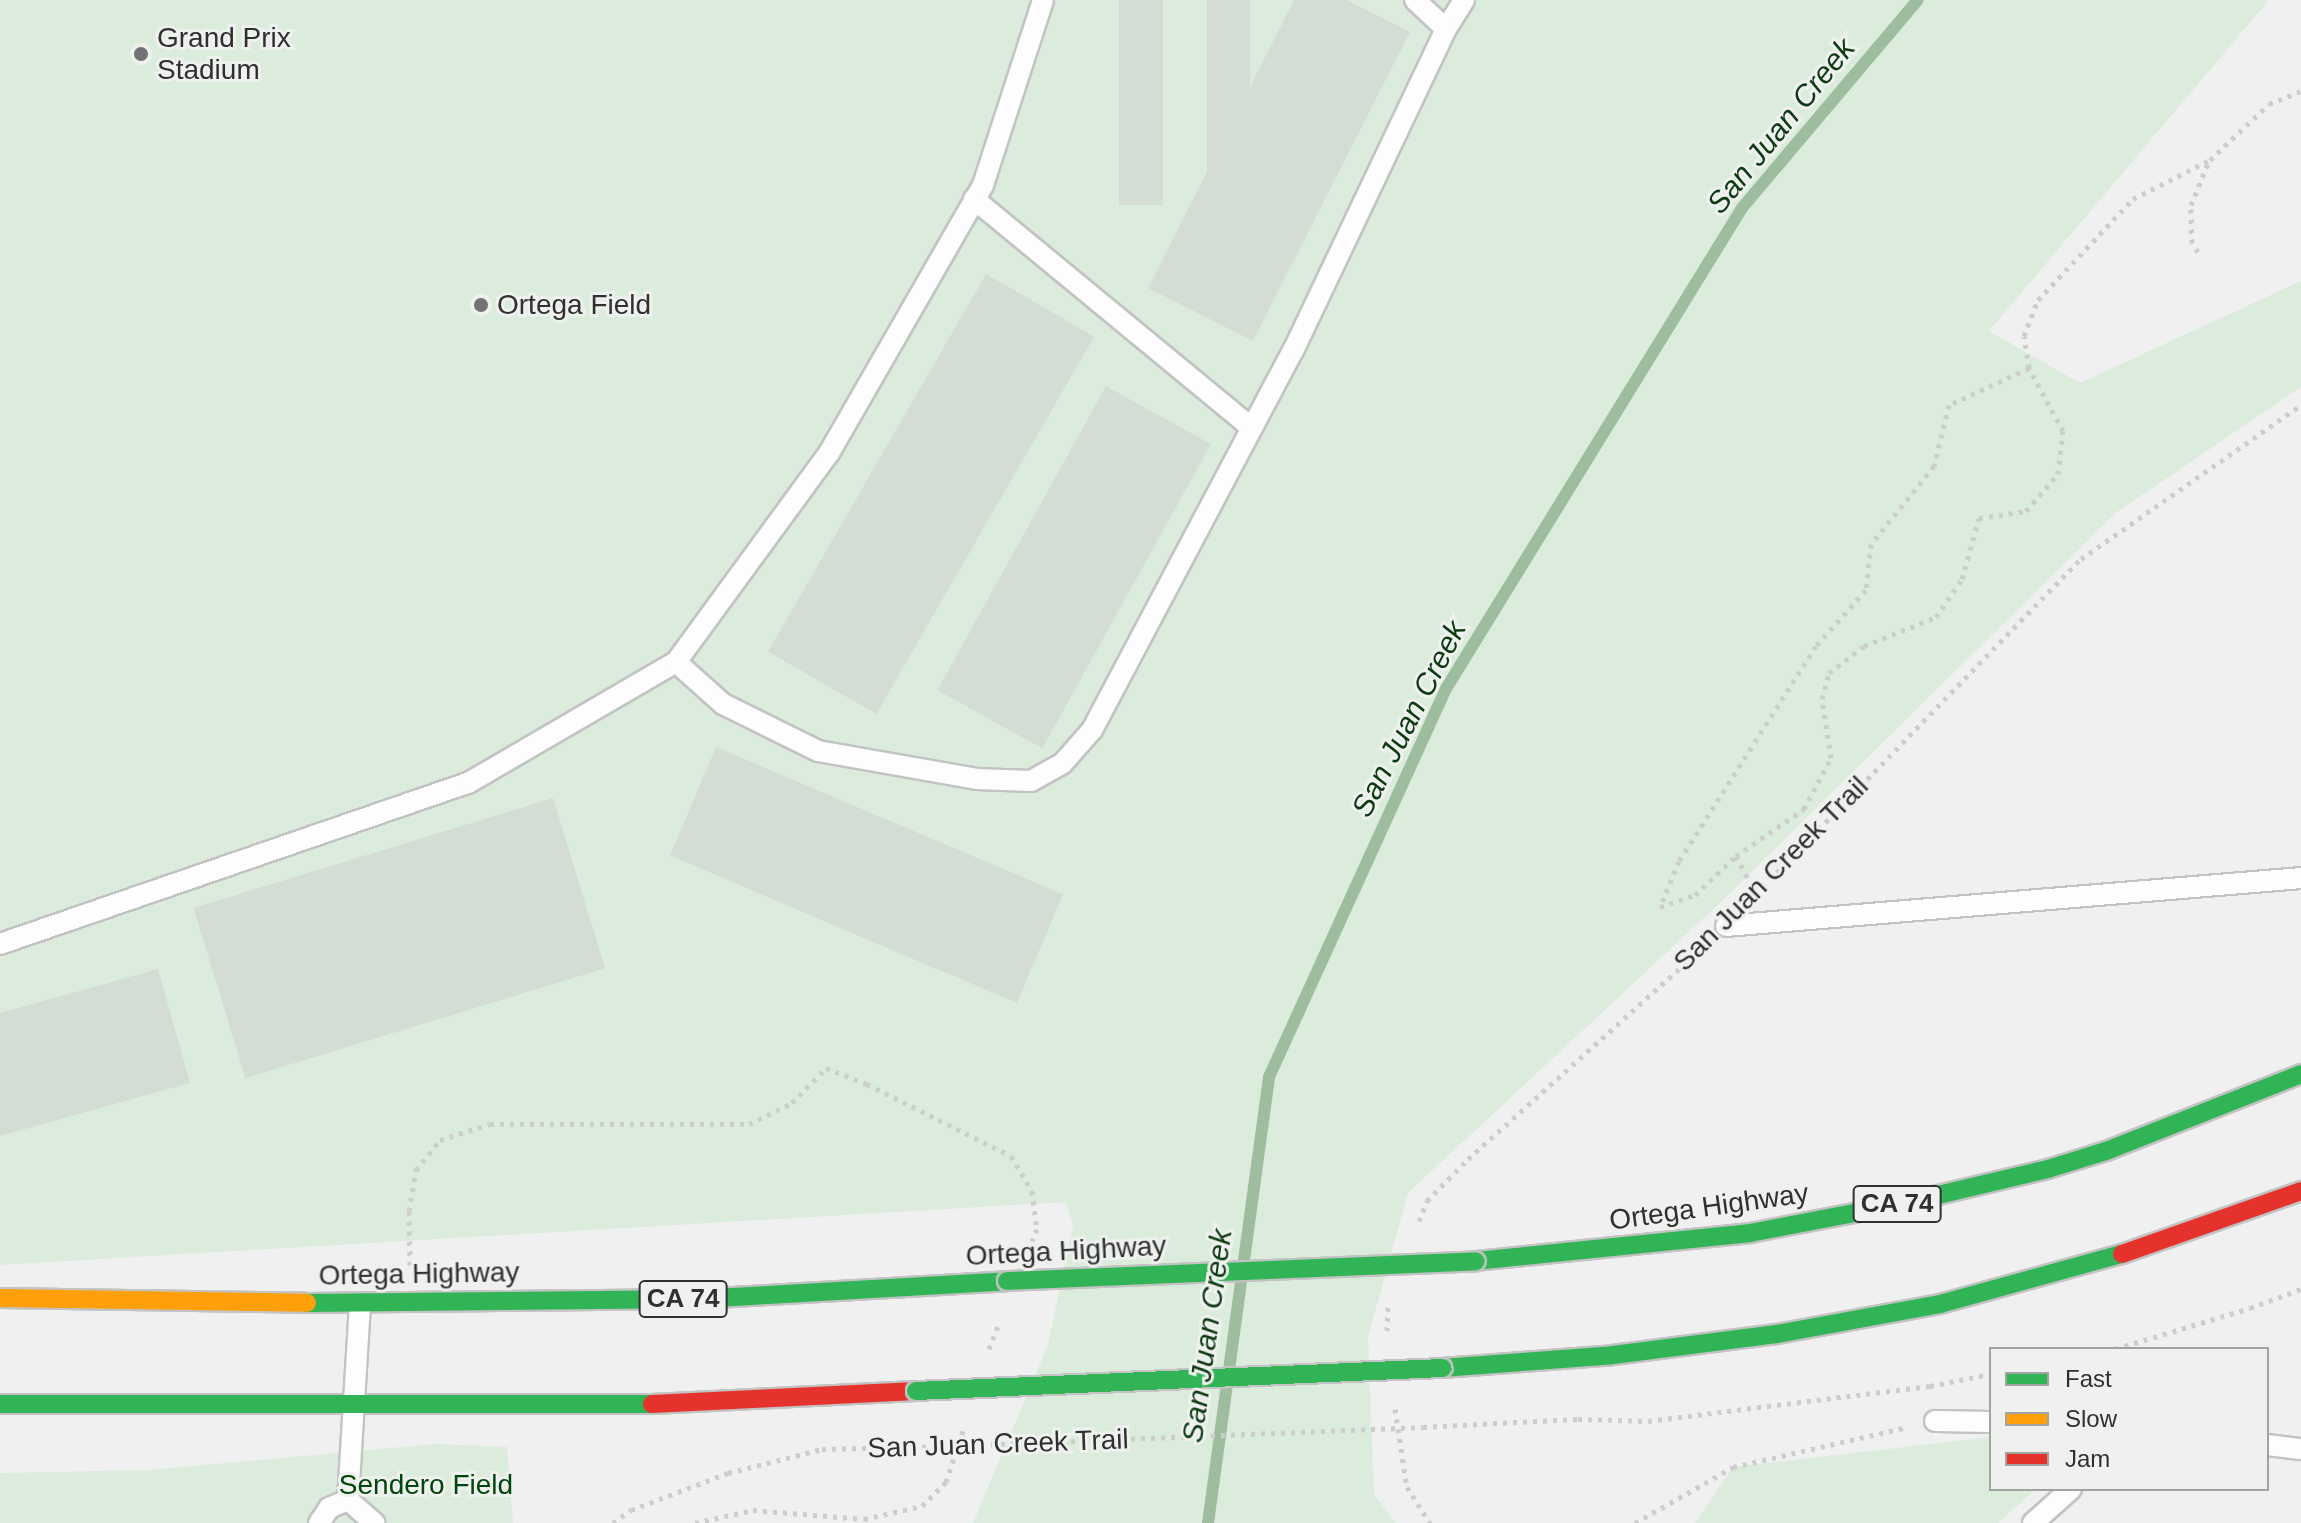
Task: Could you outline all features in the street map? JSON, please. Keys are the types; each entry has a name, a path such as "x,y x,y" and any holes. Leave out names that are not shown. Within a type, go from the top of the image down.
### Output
{"main road":[{"name":"Ortega Highway","path":"0,1298 360,1304 698,1299 1007,1281 1476,1261 1750,1233 1900,1204 2048,1169 2106,1151 2301,1074"},
{"path":"0,1404 670,1404 1442,1368 1613,1355 1777,1334 1940,1304 2035,1281 2130,1252 2301,1191"}],"lane":[{"path":"0,944 468,783 676,662 829,453 983,185 1043,0"},
{"path":"1415,0 1446,29"},
{"path":"676,662 723,704 818,751 977,779 1031,781 1062,764 1092,730 1294,349 1446,29 1464,0"},
{"path":"974,199 1252,428"},
{"path":"1726,926 2301,878"},
{"path":"348,1500 360,1304"},
{"path":"1935,1421 1989,1422"},
{"path":"2269,1445 2301,1449"},
{"path":"2033,1523 2069,1491"},
{"path":"319,1523 329,1508 348,1500"},
{"path":"348,1500 374,1523"}],"path":[{"path":"2029,368 1949,405 1934,466 1871,544 1866,590 1816,646 1679,861 1660,907 1695,895 1736,856 1804,809 1831,758 1822,699 1829,673 1864,646 1936,617 1962,579 1979,518 2026,511 2058,474 2063,431 2029,368 2024,336 2038,300 2133,199 2210,160 2269,104 2301,91"},
{"path":"2198,252 2192,243 2191,205 2210,160"},
{"name":"San Juan Creek Trail","path":"1416,1229 1427,1201 1468,1159 1726,926 2081,559 2301,405"},
{"path":"1736,856 1757,894"},
{"path":"2122,1347 2301,1289"},
{"path":"1389,1344 1385,1312 1391,1298"},
{"name":"San Juan Creek Trail","path":"613,1523 631,1510 728,1473 822,1449 1578,1419 1648,1421 1930,1386 1989,1374"},
{"path":"1395,1407 1407,1487 1430,1523"},
{"path":"1635,1523 1733,1467 1935,1421"}],"green space":[{"path":"0,0 2269,0 1989,331 2080,383 2301,281 2301,387 2117,512 1722,901 1408,1193 1368,1337 1374,1494 1396,1523 973,1523 1048,1345 1073,1225 1066,1202 0,1265"},
{"path":"1989,1437 1989,1491 2034,1491 1998,1523 1695,1523 1733,1467"},
{"name":"Sendero Field","path":"435,1444 507,1447 513,1523 0,1523 0,1473 149,1470"}],"building":[{"path":"1119,0 1163,0 1163,205 1119,205"},
{"path":"1207,0 1250,0 1250,265 1207,265"},
{"path":"1294,0 1346,0 1410,32 1253,341 1148,288"},
{"path":"986,274 1094,336 876,714 768,652"},
{"path":"1106,386 1211,444 1042,749 937,690"},
{"path":"716,747 1063,894 1017,1003 670,856"},
{"path":"553,798 605,968 245,1078 193,908"},
{"path":"158,969 190,1083 0,1136 0,1013"}],"waterway":[{"name":"San Juan Creek","path":"1208,1523 1269,1077 1447,687 1742,208 1918,0"}],"traffic: fast":[{"path":"1476,1261 1750,1233 1900,1204 2048,1169 2106,1151 2301,1074"},
{"path":"1442,1368 1613,1355 1777,1334 1940,1304 2122,1254"},
{"path":"1007,1281 1476,1261"},
{"path":"307,1303 698,1299 1007,1281"},
{"path":"916,1391 1442,1368"},
{"path":"0,1404 652,1404"}],"traffic: slow":[{"path":"0,1298 307,1303"}],"traffic: jam":[{"path":"2122,1254 2301,1191"},
{"path":"652,1404 916,1391"}],"place":[{"name":"Grand Prix Stadium","path":"141,54"},
{"name":"Ortega Field","path":"481,305"}]}
